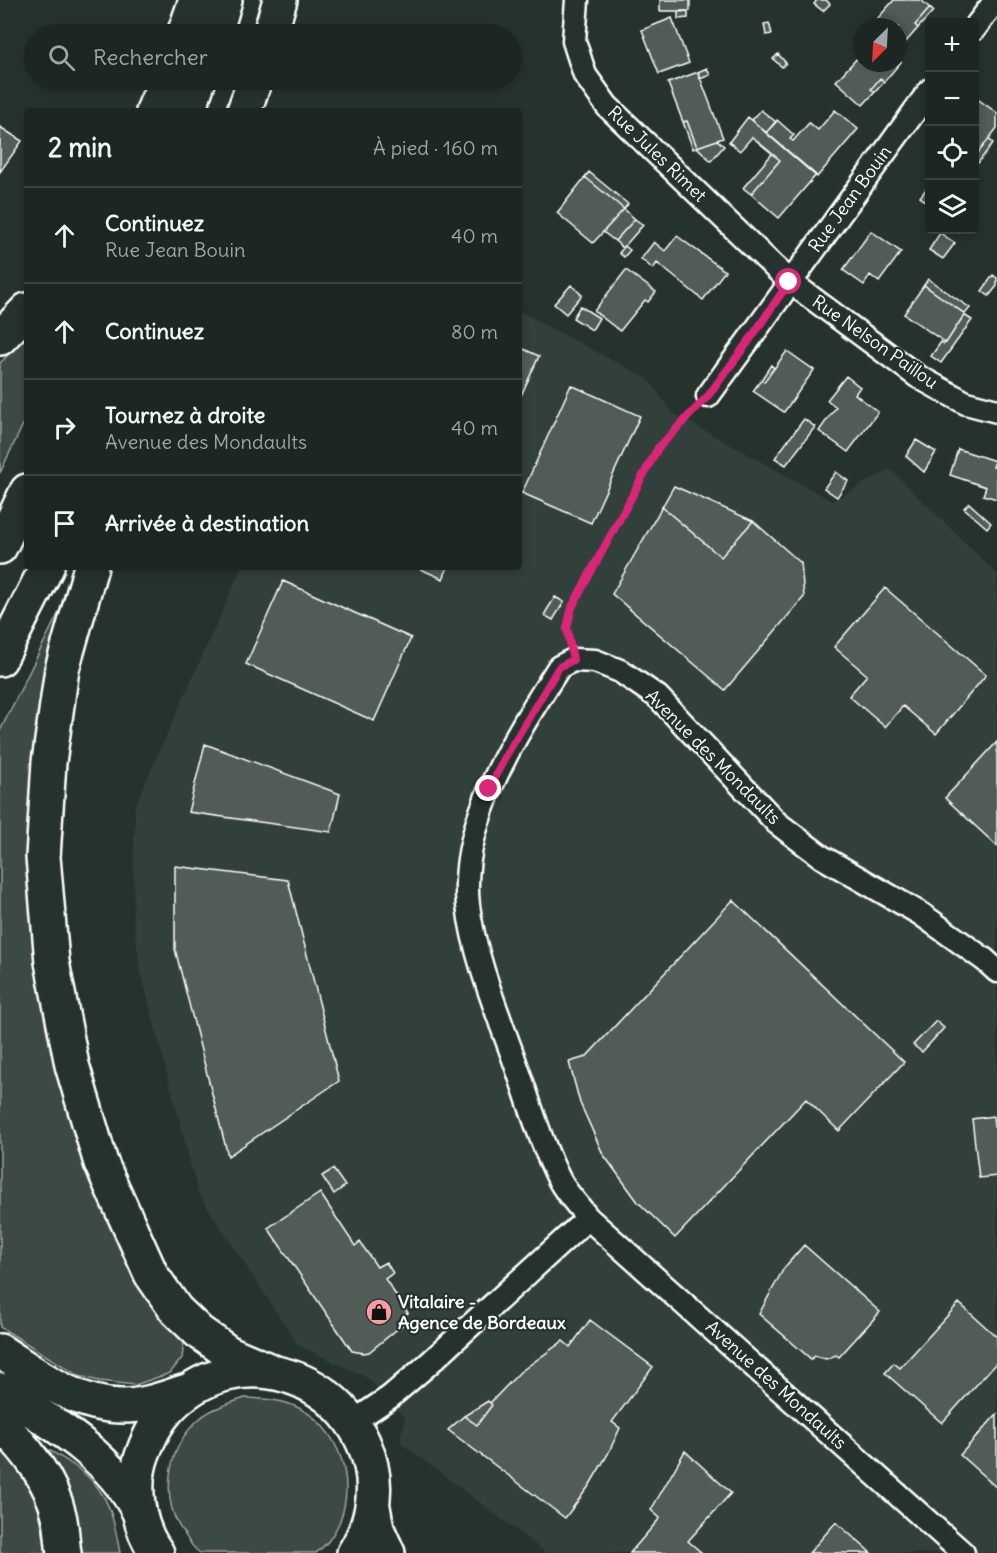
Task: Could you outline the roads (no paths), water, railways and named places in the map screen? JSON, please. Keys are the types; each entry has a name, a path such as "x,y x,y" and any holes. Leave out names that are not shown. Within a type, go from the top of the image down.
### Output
{"main road":[{"path":"188,24 196,0"},
{"path":"218,24 225,0"},
{"path":"273,24 280,0"},
{"path":"154,108 162,90"},
{"path":"189,108 195,90"},
{"path":"244,108 252,90"},
{"path":"250,108 254,90"},
{"path":"0,338 24,313"},
{"path":"0,547 24,497"},
{"path":"0,659 45,570"},
{"path":"90,570 62,669 49,762 43,857 52,962 72,1065 101,1163 151,1274 176,1310 200,1332 229,1353 273,1372 304,1381 322,1392 331,1398 353,1422 367,1448 373,1477 373,1506 377,1529 388,1553"},
{"path":"0,1351 42,1378 81,1399 106,1405 144,1404 189,1391 215,1378 243,1371 273,1372"},
{"path":"0,1390 87,1448 118,1478 130,1494 150,1544 157,1553"},
{"path":"139,1513 138,1476 141,1458 151,1431 168,1409 189,1391"},
{"path":"0,1424 43,1474 59,1514 64,1553"},
{"path":"354,1553 363,1539 373,1506"}],"street":[{"name":"Rue Jules Rimet","path":"577,0 574,41 585,75 607,106 789,282"},
{"path":"979,23 996,0"},
{"name":"Rue Jean Bouin","path":"708,396 925,97"},
{"name":"Rue Nelson Paillou","path":"789,282 917,376 966,403 997,411"},
{"name":"Avenue des Mondaults","path":"963,1553 588,1218 561,1182 544,1143 500,1020 475,941 468,904 468,870 473,843 489,789 505,757 559,667 573,660 595,661 621,671 658,697 777,823 822,857 921,914 997,970"},
{"path":"353,1422 390,1397 425,1367 588,1218"}],"place":[{"name":"Vitalaire - Agence de Bordeaux","path":"379,1312"}]}
